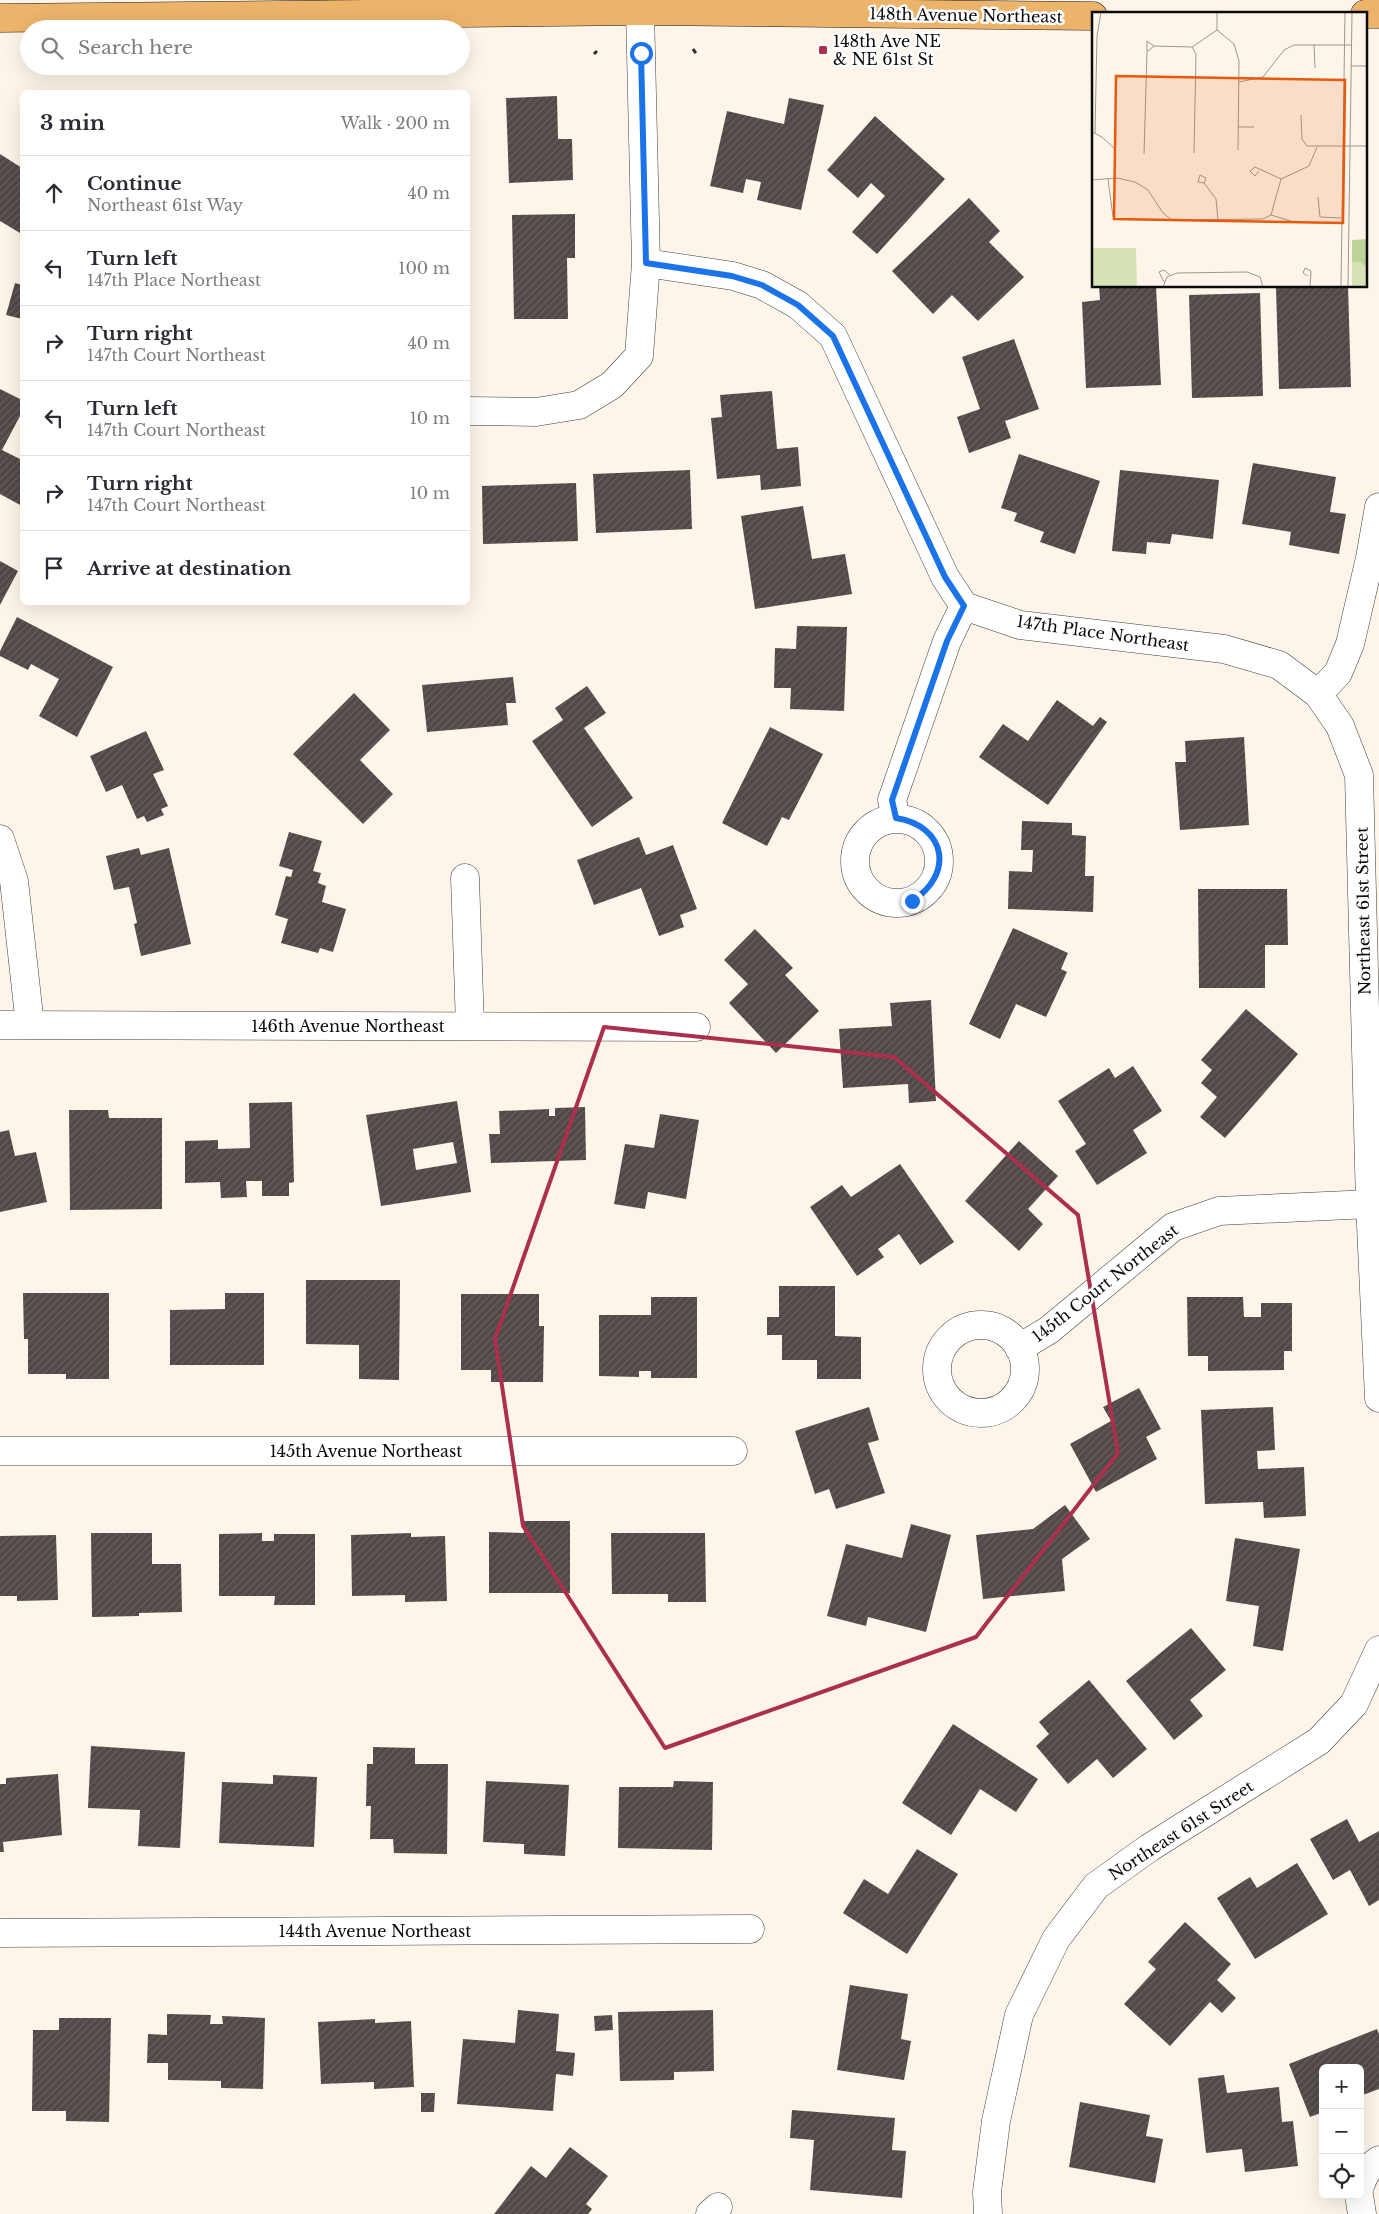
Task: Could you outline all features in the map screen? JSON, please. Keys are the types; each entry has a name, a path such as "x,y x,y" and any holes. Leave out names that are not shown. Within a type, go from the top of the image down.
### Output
{"main road":[{"name":"148th Avenue Northeast","path":"0,18 638,5 1092,16"},
{"path":"1366,14 1379,14"}],"street":[{"path":"470,411 536,412 578,406 612,385 639,356 646,263 638,5"},
{"path":"646,263 732,276 762,285 798,305 833,336 945,577 964,606 947,641 892,800 896,818"},
{"path":"1318,694 1338,673 1350,644 1370,558 1379,507"},
{"name":"147th Place Northeast","path":"964,606 1020,624 1224,649 1279,665 1318,694"},
{"name":"Northeast 61st Street","path":"1318,694 1340,726 1359,774 1370,1204 1379,1398"},
{"path":"0,839 14,881 30,1025"},
{"path":"465,878 470,1026"},
{"name":"146th Avenue Northeast","path":"0,1025 696,1027"},
{"name":"145th Court Northeast","path":"1019,1348 1049,1330 1173,1227 1219,1211 1370,1204"},
{"name":"145th Avenue Northeast","path":"0,1452 733,1451"},
{"name":"Northeast 61st Street","path":"988,2214 987,2192 996,2120 1019,2014 1056,1939 1096,1886 1149,1848 1319,1741 1354,1704 1379,1650"},
{"name":"144th Avenue Northeast","path":"0,1933 750,1929"},
{"path":"1364,2175 1379,2160"},
{"path":"1360,2199 1362,2214"}],"path":[{"path":"693,49 697,55"}],"highlighted area":[{"path":"604,1027 894,1057 1078,1215 1118,1453 976,1637 665,1748 523,1526 495,1339"}],"building":[{"path":"557,96 558,139 572,139 573,180 509,183 506,98"},
{"path":"789,98 824,105 801,210 757,200 761,182 746,179 743,193 710,186 727,111 784,124"},
{"path":"875,116 945,179 877,254 852,232 885,196 871,183 858,198 827,170"},
{"path":"0,154 20,167 20,233 0,221"},
{"path":"969,198 1000,231 989,242 1024,277 978,321 952,295 933,314 892,271"},
{"path":"575,214 575,258 567,258 568,319 514,319 512,215"},
{"path":"15,283 20,284 20,318 6,315"},
{"path":"1099,288 1156,288 1161,385 1086,388 1082,302 1100,300"},
{"path":"1276,288 1348,288 1351,387 1279,389"},
{"path":"1260,293 1263,396 1192,398 1189,295"},
{"path":"1014,339 1039,409 1005,421 1011,438 969,453 957,417 980,409 962,357"},
{"path":"0,389 20,399 20,416 2,450 20,459 20,505 0,494"},
{"path":"772,391 777,449 798,447 801,486 761,490 760,475 717,479 711,418 722,417 720,395"},
{"path":"1019,454 1100,481 1075,554 1040,542 1044,532 1014,521 1017,513 1001,508"},
{"path":"1253,463 1336,477 1330,512 1346,514 1339,554 1289,545 1291,532 1242,524"},
{"path":"690,470 692,529 596,533 593,474"},
{"path":"1120,470 1219,480 1213,539 1172,534 1170,544 1147,542 1146,554 1112,551"},
{"path":"576,483 578,541 483,544 482,486"},
{"path":"803,506 812,559 845,554 852,594 755,609 741,516"},
{"path":"0,561 18,571 0,605"},
{"path":"17,617 113,667 77,737 39,716 59,679 31,664 28,670 0,656 0,651"},
{"path":"797,626 847,627 844,711 790,709 791,688 774,688 775,648 796,649"},
{"path":"513,677 516,703 506,703 508,725 427,732 422,685"},
{"path":"587,686 606,713 584,728 633,798 592,827 532,741 563,720 555,708"},
{"path":"354,693 390,730 360,760 393,794 363,824 293,754"},
{"path":"1057,700 1093,726 1100,717 1107,722 1048,805 979,757 1003,724 1028,741"},
{"path":"770,727 823,754 789,820 782,817 767,846 722,823"},
{"path":"146,731 164,770 153,774 168,806 161,809 164,815 147,822 144,816 137,819 122,785 106,792 90,756"},
{"path":"1244,737 1249,825 1180,830 1175,762 1186,762 1185,741"},
{"path":"1022,821 1072,823 1072,835 1086,836 1085,876 1094,876 1093,912 1008,909 1009,871 1032,872 1033,850 1021,850"},
{"path":"289,832 322,841 313,871 321,873 318,883 326,886 322,902 346,909 333,952 320,948 318,953 281,943 288,919 275,915 286,876 291,877 293,870 279,866"},
{"path":"639,837 646,855 673,845 697,909 680,915 684,927 659,936 641,888 594,905 577,860"},
{"path":"139,848 141,855 169,848 191,944 141,956 134,924 137,923 129,887 114,890 106,856"},
{"path":"1198,889 1287,889 1288,945 1265,945 1265,988 1199,988"},
{"path":"1013,928 1068,953 1061,969 1067,972 1046,1017 1016,1004 1000,1039 969,1024"},
{"path":"755,929 793,968 785,975 819,1011 776,1053 729,1003 748,984 724,960"},
{"path":"931,1000 936,1101 909,1103 908,1084 843,1088 839,1029 892,1026 890,1003"},
{"path":"1246,1009 1298,1054 1225,1138 1200,1117 1217,1097 1201,1083 1212,1070 1201,1060"},
{"path":"1133,1066 1162,1111 1133,1130 1147,1153 1097,1185 1075,1151 1086,1144 1058,1101 1109,1068 1115,1078"},
{"path":"457,1101 471,1192 381,1206 366,1115","holes":["453,1142 457,1163 416,1170 413,1149"]},
{"path":"292,1102 294,1182 289,1183 289,1196 262,1196 262,1181 246,1181 247,1197 221,1198 220,1182 185,1183 185,1141 218,1140 218,1149 250,1148 249,1103"},
{"path":"585,1107 586,1160 491,1163 489,1134 500,1134 499,1111 549,1109 549,1116 555,1116 555,1108"},
{"path":"69,1110 108,1110 109,1118 162,1118 162,1209 70,1210"},
{"path":"660,1114 699,1120 686,1199 648,1192 645,1209 614,1204 625,1144 654,1148"},
{"path":"9,1130 15,1156 36,1152 47,1202 0,1212 0,1132"},
{"path":"1019,1141 1058,1176 1028,1209 1043,1224 1019,1251 965,1201"},
{"path":"900,1164 954,1242 920,1265 899,1234 878,1249 884,1257 857,1276 810,1207 842,1185 851,1197"},
{"path":"306,1280 400,1280 399,1380 359,1379 359,1345 306,1344"},
{"path":"779,1286 835,1286 835,1336 861,1337 861,1379 817,1379 817,1360 782,1360 782,1335 767,1335 767,1317 779,1317"},
{"path":"23,1293 109,1293 109,1379 66,1379 66,1374 28,1374 28,1339 24,1339"},
{"path":"225,1293 264,1293 264,1365 170,1365 170,1310 225,1309"},
{"path":"461,1294 539,1294 539,1326 544,1326 543,1382 491,1382 491,1370 461,1370"},
{"path":"651,1297 697,1297 697,1378 651,1378 651,1371 639,1371 639,1377 599,1376 599,1315 651,1315"},
{"path":"1187,1297 1243,1297 1244,1317 1261,1317 1261,1303 1292,1303 1292,1351 1284,1351 1284,1370 1208,1371 1208,1356 1188,1356"},
{"path":"1139,1388 1161,1429 1146,1437 1157,1459 1096,1492 1070,1444 1111,1421 1103,1407"},
{"path":"869,1407 879,1440 868,1443 885,1493 836,1509 829,1489 815,1494 795,1431"},
{"path":"1273,1407 1275,1450 1257,1451 1258,1469 1304,1467 1306,1516 1264,1518 1263,1502 1205,1504 1201,1410"},
{"path":"1065,1505 1090,1539 1062,1559 1065,1591 983,1599 976,1535 1033,1529"},
{"path":"523,1521 570,1521 570,1593 489,1593 489,1532 524,1533"},
{"path":"911,1524 951,1535 926,1632 868,1617 866,1626 827,1616 846,1544 902,1558"},
{"path":"91,1533 152,1533 152,1564 181,1564 182,1612 139,1613 139,1616 92,1617"},
{"path":"262,1533 262,1541 274,1541 274,1534 315,1534 315,1605 274,1605 275,1596 219,1596 219,1534"},
{"path":"411,1533 411,1537 445,1536 447,1601 405,1602 405,1595 352,1596 351,1535"},
{"path":"611,1533 705,1533 706,1602 668,1602 668,1594 612,1594"},
{"path":"56,1535 58,1600 17,1601 17,1596 0,1596 0,1536"},
{"path":"1235,1538 1300,1549 1283,1651 1253,1646 1259,1606 1226,1601"},
{"path":"1191,1628 1226,1670 1190,1700 1203,1716 1174,1740 1126,1681"},
{"path":"1089,1680 1147,1749 1113,1778 1097,1759 1068,1784 1036,1746 1049,1734 1039,1722"},
{"path":"953,1724 1038,1779 1016,1812 980,1789 951,1835 902,1803"},
{"path":"91,1746 185,1752 180,1848 138,1846 140,1810 88,1808"},
{"path":"373,1747 415,1748 415,1764 448,1764 447,1854 394,1853 393,1839 370,1839 371,1806 366,1806 367,1764 373,1764"},
{"path":"58,1774 62,1835 3,1842 4,1852 0,1852 0,1784 6,1784 6,1778"},
{"path":"273,1775 317,1777 314,1847 219,1843 222,1782 273,1784"},
{"path":"486,1781 569,1785 565,1856 524,1854 524,1844 483,1842"},
{"path":"674,1781 713,1782 712,1850 618,1848 619,1787 673,1787"},
{"path":"1347,1819 1359,1842 1379,1831 1379,1900 1369,1906 1350,1870 1333,1880 1310,1839"},
{"path":"917,1849 958,1874 907,1954 843,1913 864,1879 888,1894"},
{"path":"1297,1863 1328,1914 1255,1959 1217,1898 1250,1877 1257,1888"},
{"path":"1185,1922 1231,1964 1217,1980 1236,1998 1222,2013 1210,2002 1170,2046 1124,2004 1156,1969 1148,1962"},
{"path":"850,1985 908,1994 901,2039 911,2041 904,2080 837,2070"},
{"path":"518,2010 559,2014 556,2051 575,2053 573,2076 556,2074 553,2111 457,2104 463,2039 515,2043"},
{"path":"713,2010 714,2071 674,2072 674,2080 620,2081 618,2012"},
{"path":"167,2014 211,2015 210,2024 223,2024 222,2016 265,2018 263,2089 221,2088 221,2081 168,2080 168,2063 147,2063 148,2034 167,2035"},
{"path":"612,2015 613,2030 595,2031 594,2016"},
{"path":"59,2018 111,2018 109,2122 66,2121 66,2111 32,2111 33,2030 59,2030"},
{"path":"375,2019 375,2023 411,2021 414,2087 374,2089 374,2082 321,2084 318,2022"},
{"path":"1377,2029 1379,2034 1379,2089 1364,2095 1364,2064 1319,2064 1319,2114 1310,2117 1289,2064"},
{"path":"1224,2075 1227,2093 1279,2087 1282,2122 1293,2121 1298,2166 1245,2172 1242,2149 1206,2153 1198,2078"},
{"path":"421,2093 435,2093 434,2112 421,2112"},
{"path":"1080,2102 1150,2115 1146,2136 1163,2139 1155,2183 1069,2167"},
{"path":"792,2110 895,2118 892,2150 906,2151 902,2198 810,2190 814,2140 790,2138"},
{"path":"570,2147 608,2176 586,2204 592,2209 588,2214 494,2214 531,2166 546,2178"}],"place":[{"name":"148th Ave NE & NE 61st St","path":"823,50"}],"route":[{"path":"641,53 646,263 732,276 762,285 798,305 833,336 945,577 964,606 947,641 892,800 896,818 911,820 924,828 934,839 939,853 939,868 934,882 924,893 912,901"}]}
